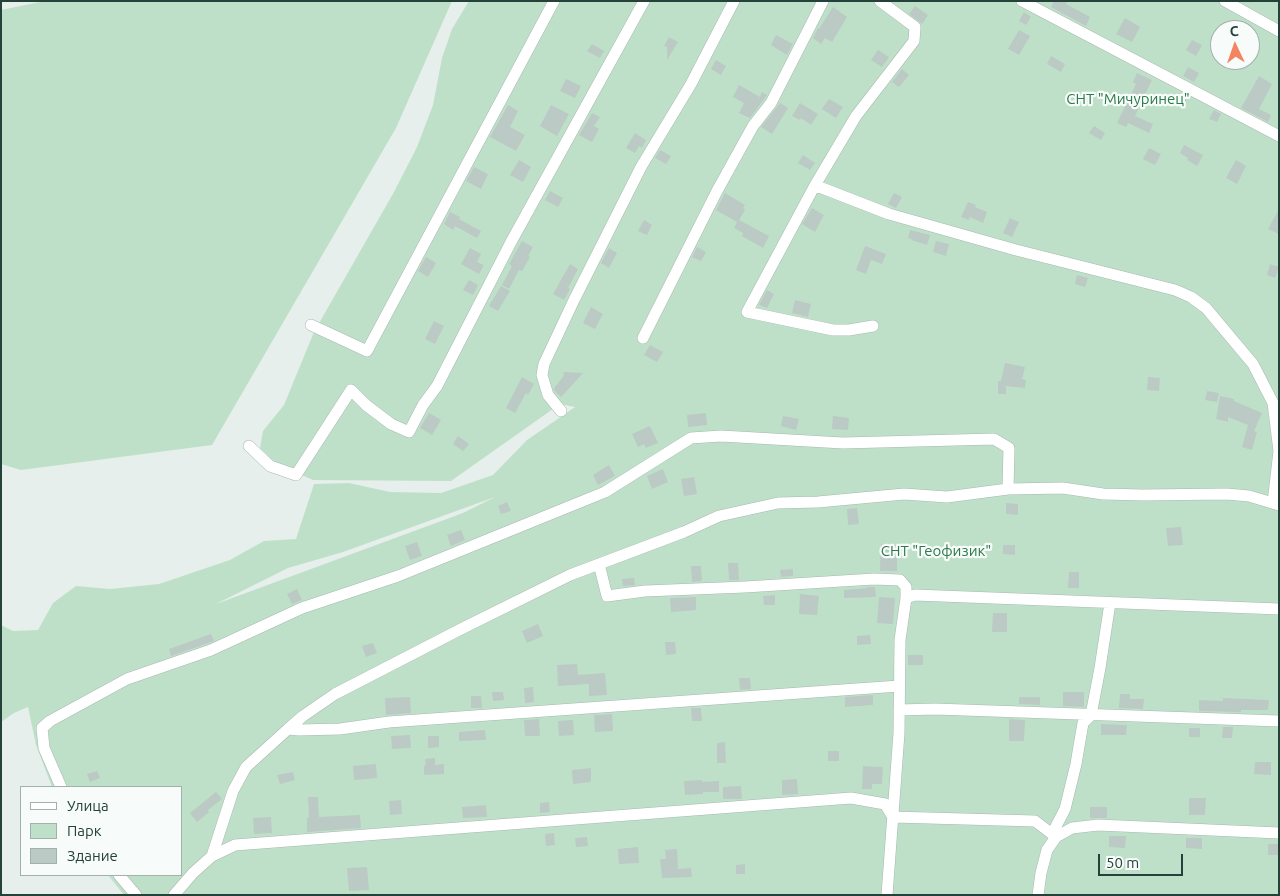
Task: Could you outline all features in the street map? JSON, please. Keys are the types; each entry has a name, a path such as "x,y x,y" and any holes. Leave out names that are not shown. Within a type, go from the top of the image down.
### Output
{"street":[{"path":"310,324 367,351 554,1"},
{"path":"249,446 270,466 296,475 351,390 366,405 391,424 409,432 424,404 437,386 511,242 644,1"},
{"path":"561,411 548,395 542,375 544,364 641,167 691,84 734,1"},
{"path":"643,338 717,191 753,126 771,103 823,1"},
{"path":"872,326 849,330 833,330 747,312 814,187 856,116 914,41 915,27 880,1"},
{"path":"1022,1 1279,136"},
{"path":"1225,1 1279,30"},
{"path":"212,856 233,791 246,767 303,716 334,694 570,576 684,532 719,516 778,503 818,502 904,494 947,497 1008,489 1063,488 1103,494 1143,495 1227,494 1248,496 1276,504 1279,451 1273,403 1254,364 1206,308 1191,297 1175,290 1016,250 890,214 822,188 814,187"},
{"path":"61,786 44,748 42,728 50,721 127,679 211,650 302,608 398,576 605,492 691,438 721,436 843,443 994,439 1009,448 1008,489"},
{"path":"599,564 607,596 645,592 874,579 900,580 906,587 906,598 900,640 899,734 887,895"},
{"path":"906,598 915,595 1279,609"},
{"path":"1038,895 1047,850 1065,809 1076,764 1083,723 1091,715 1110,603"},
{"path":"288,729 340,729 389,722 899,686"},
{"path":"899,710 935,709 1279,721"},
{"path":"174,895 193,873 212,856 234,845 851,798 885,804 893,817"},
{"path":"893,817 1036,821 1054,835"},
{"path":"1054,835 1072,828 1098,825 1279,833"},
{"path":"119,876 136,895"}],"green space":[{"path":"45,1 452,1 396,128 212,445 21,470 1,464 1,10"},
{"name":"СНТ \"Геофизик\"","path":"469,1 1279,1 1279,895 124,895 109,876 182,876 182,786 52,786 36,745 28,707 14,713 1,722 1,625 13,631 38,630 53,603 76,586 110,589 159,584 230,560 264,541 296,539 314,484 349,483 390,492 441,493 493,475 527,440 575,407 560,404 451,481 313,480 277,464 260,448 263,431 284,405 314,332 394,192 417,147 433,105 442,58 452,29","holes":["495,497 463,513 216,604 288,568 343,552"]}],"building":[{"path":"1054,1 1067,1 1066,4 1090,17 1086,26 1051,7"},
{"path":"915,6 928,15 922,24 909,14"},
{"path":"833,7 847,17 832,42 825,38 821,44 813,38"},
{"path":"1024,12 1031,17 1026,25 1019,21"},
{"path":"1125,18 1140,27 1132,42 1116,34"},
{"path":"1019,30 1030,36 1019,55 1008,49"},
{"path":"776,35 793,44 787,55 771,45"},
{"path":"669,37 678,42 667,60 667,47 664,46"},
{"path":"1192,40 1202,45 1196,56 1186,50"},
{"path":"592,44 604,51 600,58 587,51"},
{"path":"878,50 889,57 882,67 871,60"},
{"path":"1051,56 1065,64 1061,72 1047,64"},
{"path":"716,60 726,66 721,75 711,69"},
{"path":"1188,67 1199,73 1194,82 1183,76"},
{"path":"902,69 909,75 899,87 892,82"},
{"path":"1137,73 1152,80 1135,116 1153,124 1149,133 1128,123 1126,127 1117,123 1136,84 1133,82"},
{"path":"1259,76 1272,84 1259,109 1271,115 1268,122 1241,108"},
{"path":"566,79 581,86 575,98 560,91"},
{"path":"739,85 760,97 762,92 767,95 750,118 739,113 744,103 733,97"},
{"path":"1177,93 1187,98 1183,107 1173,101"},
{"path":"829,99 843,107 836,118 822,109"},
{"path":"780,103 788,108 772,134 761,127"},
{"path":"800,103 818,114 811,125 801,118 800,120 792,116"},
{"path":"508,105 518,111 510,127 525,135 516,151 490,137"},
{"path":"551,105 569,114 557,136 540,126"},
{"path":"1214,110 1221,114 1217,122 1209,119"},
{"path":"592,113 600,117 594,126 599,129 592,142 579,135"},
{"path":"1094,126 1105,133 1101,140 1089,133"},
{"path":"635,133 646,140 642,148 639,146 635,153 626,148"},
{"path":"1184,145 1203,155 1197,166 1180,153"},
{"path":"1149,148 1161,154 1155,165 1143,159"},
{"path":"660,150 671,156 666,164 655,158"},
{"path":"803,155 815,163 810,170 798,163"},
{"path":"519,160 531,167 523,182 510,175"},
{"path":"1236,160 1246,166 1237,184 1226,178"},
{"path":"474,167 488,174 481,189 466,181"},
{"path":"550,191 563,198 558,207 545,200"},
{"path":"725,193 745,205 743,208 745,210 739,220 769,236 763,248 742,236 743,233 734,228 737,222 716,210"},
{"path":"894,193 902,197 896,208 888,204"},
{"path":"968,202 987,212 983,223 970,217 969,220 961,217"},
{"path":"812,208 824,215 815,232 802,224"},
{"path":"1279,209 1279,234 1268,229"},
{"path":"450,212 481,231 477,238 455,226 453,230 444,224"},
{"path":"1010,218 1019,222 1012,237 1003,233"},
{"path":"644,220 652,225 647,235 638,231"},
{"path":"910,230 930,235 927,245 908,238"},
{"path":"522,241 533,247 522,271 519,270 509,289 502,285 512,266 509,264"},
{"path":"936,241 949,244 946,256 933,252"},
{"path":"865,246 886,254 882,264 871,260 866,274 856,270"},
{"path":"697,247 706,252 701,261 692,257"},
{"path":"470,248 481,254 477,262 484,265 479,274 461,264"},
{"path":"609,248 617,253 609,268 601,263"},
{"path":"426,257 436,263 428,277 418,271"},
{"path":"570,264 578,269 564,300 553,294"},
{"path":"1270,264 1279,267 1275,278 1267,275"},
{"path":"1077,275 1088,278 1085,287 1075,284"},
{"path":"469,280 478,285 473,295 463,290"},
{"path":"501,286 510,291 498,311 489,306"},
{"path":"767,290 774,294 767,308 759,305"},
{"path":"795,300 811,304 808,317 792,313"},
{"path":"591,307 603,314 595,329 583,323"},
{"path":"434,321 444,326 435,344 425,339"},
{"path":"650,345 663,352 657,362 644,355"},
{"path":"1005,363 1025,367 1022,379 1026,380 1025,388 1006,386 1006,394 998,394 998,381 1001,381"},
{"path":"564,372 583,373 561,397 554,388 563,377"},
{"path":"522,377 534,384 528,395 526,393 515,413 506,408"},
{"path":"1148,377 1160,378 1159,391 1147,390"},
{"path":"1207,391 1219,393 1217,402 1205,400"},
{"path":"1220,396 1234,399 1234,401 1262,413 1254,431 1257,432 1252,450 1242,447 1248,425 1228,417 1228,422 1216,419"},
{"path":"429,413 441,420 432,435 420,428"},
{"path":"706,413 707,425 688,427 687,415"},
{"path":"783,416 799,419 796,430 781,426"},
{"path":"833,416 849,418 848,430 832,429"},
{"path":"650,426 658,443 646,448 644,444 638,447 632,434"},
{"path":"458,436 469,444 463,451 453,444"},
{"path":"609,465 615,476 598,485 593,475"},
{"path":"663,469 668,482 652,489 647,476"},
{"path":"694,477 697,494 684,496 681,479"},
{"path":"507,502 511,511 501,514 498,506"},
{"path":"1006,503 1018,504 1018,515 1006,514"},
{"path":"857,508 859,524 848,525 847,509"},
{"path":"1181,527 1183,545 1168,546 1166,528"},
{"path":"461,530 465,540 451,546 447,535"},
{"path":"417,542 422,556 410,560 405,546"},
{"path":"881,544 900,545 899,555 897,555 897,571 880,571"},
{"path":"1003,545 1015,545 1015,555 1003,554"},
{"path":"728,563 738,563 739,580 729,580"},
{"path":"691,566 701,566 702,581 692,582"},
{"path":"793,569 793,576 781,577 780,570"},
{"path":"1069,572 1079,572 1079,588 1068,588"},
{"path":"634,578 635,585 623,586 622,579"},
{"path":"875,587 876,597 844,598 844,590"},
{"path":"297,589 302,600 292,604 287,594"},
{"path":"800,594 819,596 817,615 799,614"},
{"path":"775,595 775,605 764,605 763,596"},
{"path":"696,597 696,610 671,612 670,598"},
{"path":"879,597 895,598 893,624 877,623"},
{"path":"993,613 1007,613 1007,632 992,632"},
{"path":"538,624 543,636 527,643 522,631"},
{"path":"211,634 214,641 171,656 169,649"},
{"path":"870,635 871,644 857,645 857,636"},
{"path":"665,642 675,642 676,654 666,655"},
{"path":"373,643 377,653 366,657 362,646"},
{"path":"908,655 923,655 923,665 908,665"},
{"path":"577,664 578,675 605,673 607,695 589,696 589,684 558,686 557,665"},
{"path":"739,678 750,678 751,689 740,690"},
{"path":"533,687 534,702 525,703 524,688"},
{"path":"492,692 503,692 504,700 493,701"},
{"path":"1063,692 1084,692 1084,707 1063,706"},
{"path":"1120,694 1130,694 1130,699 1144,699 1143,709 1119,708"},
{"path":"873,695 873,705 845,707 845,697"},
{"path":"471,696 481,696 482,708 471,708"},
{"path":"410,697 411,713 386,715 385,698"},
{"path":"1019,697 1040,697 1040,705 1019,704"},
{"path":"1223,698 1269,700 1268,710 1241,710 1241,712 1199,711 1199,700 1223,701"},
{"path":"691,708 701,708 702,721 692,721"},
{"path":"612,714 613,731 595,732 594,715"},
{"path":"539,719 540,736 525,736 524,720"},
{"path":"1009,719 1025,720 1024,741 1009,741"},
{"path":"573,720 574,735 559,736 558,721"},
{"path":"1101,724 1127,725 1126,735 1101,735"},
{"path":"1223,727 1233,727 1232,738 1222,738"},
{"path":"1189,728 1200,728 1200,737 1189,737"},
{"path":"485,730 486,740 459,741 459,732"},
{"path":"410,735 411,748 392,749 391,736"},
{"path":"428,736 439,736 439,747 428,748"},
{"path":"725,742 726,763 717,763 717,743"},
{"path":"828,751 839,751 839,761 828,761"},
{"path":"435,758 435,765 444,764 444,774 424,775 425,759"},
{"path":"1255,762 1271,762 1271,775 1254,774"},
{"path":"376,764 377,778 354,780 353,766"},
{"path":"863,766 883,767 882,784 872,784 872,789 862,789"},
{"path":"591,768 591,782 573,784 572,770"},
{"path":"97,771 100,778 90,782 87,774"},
{"path":"293,772 295,780 280,784 277,775"},
{"path":"797,779 798,794 782,795 782,780"},
{"path":"702,780 702,782 719,781 719,792 685,795 684,781"},
{"path":"741,786 742,799 723,799 723,787"},
{"path":"216,792 222,799 197,822 190,813"},
{"path":"308,797 318,797 319,817 360,815 361,828 307,832 307,818 309,817"},
{"path":"1189,798 1206,798 1205,815 1189,815"},
{"path":"401,800 402,814 390,815 389,801"},
{"path":"549,802 550,812 540,813 540,803"},
{"path":"486,805 487,817 463,818 462,807"},
{"path":"1090,807 1107,807 1107,818 1090,818"},
{"path":"271,817 272,833 254,834 253,818"},
{"path":"554,833 555,845 546,846 545,834"},
{"path":"1109,836 1126,836 1125,848 1109,847"},
{"path":"587,837 588,846 576,847 575,838"},
{"path":"1186,838 1202,838 1202,849 1186,848"},
{"path":"1268,844 1279,844 1279,855 1268,855"},
{"path":"638,847 639,863 619,864 618,849"},
{"path":"677,849 678,869 691,868 692,877 662,878 660,859 666,859 665,850"},
{"path":"745,864 745,874 736,874 736,865"},
{"path":"367,867 369,890 349,891 347,868"}],"park label":[{"name":"СНТ \"Мичуринец\"","path":"1128,99"}]}
